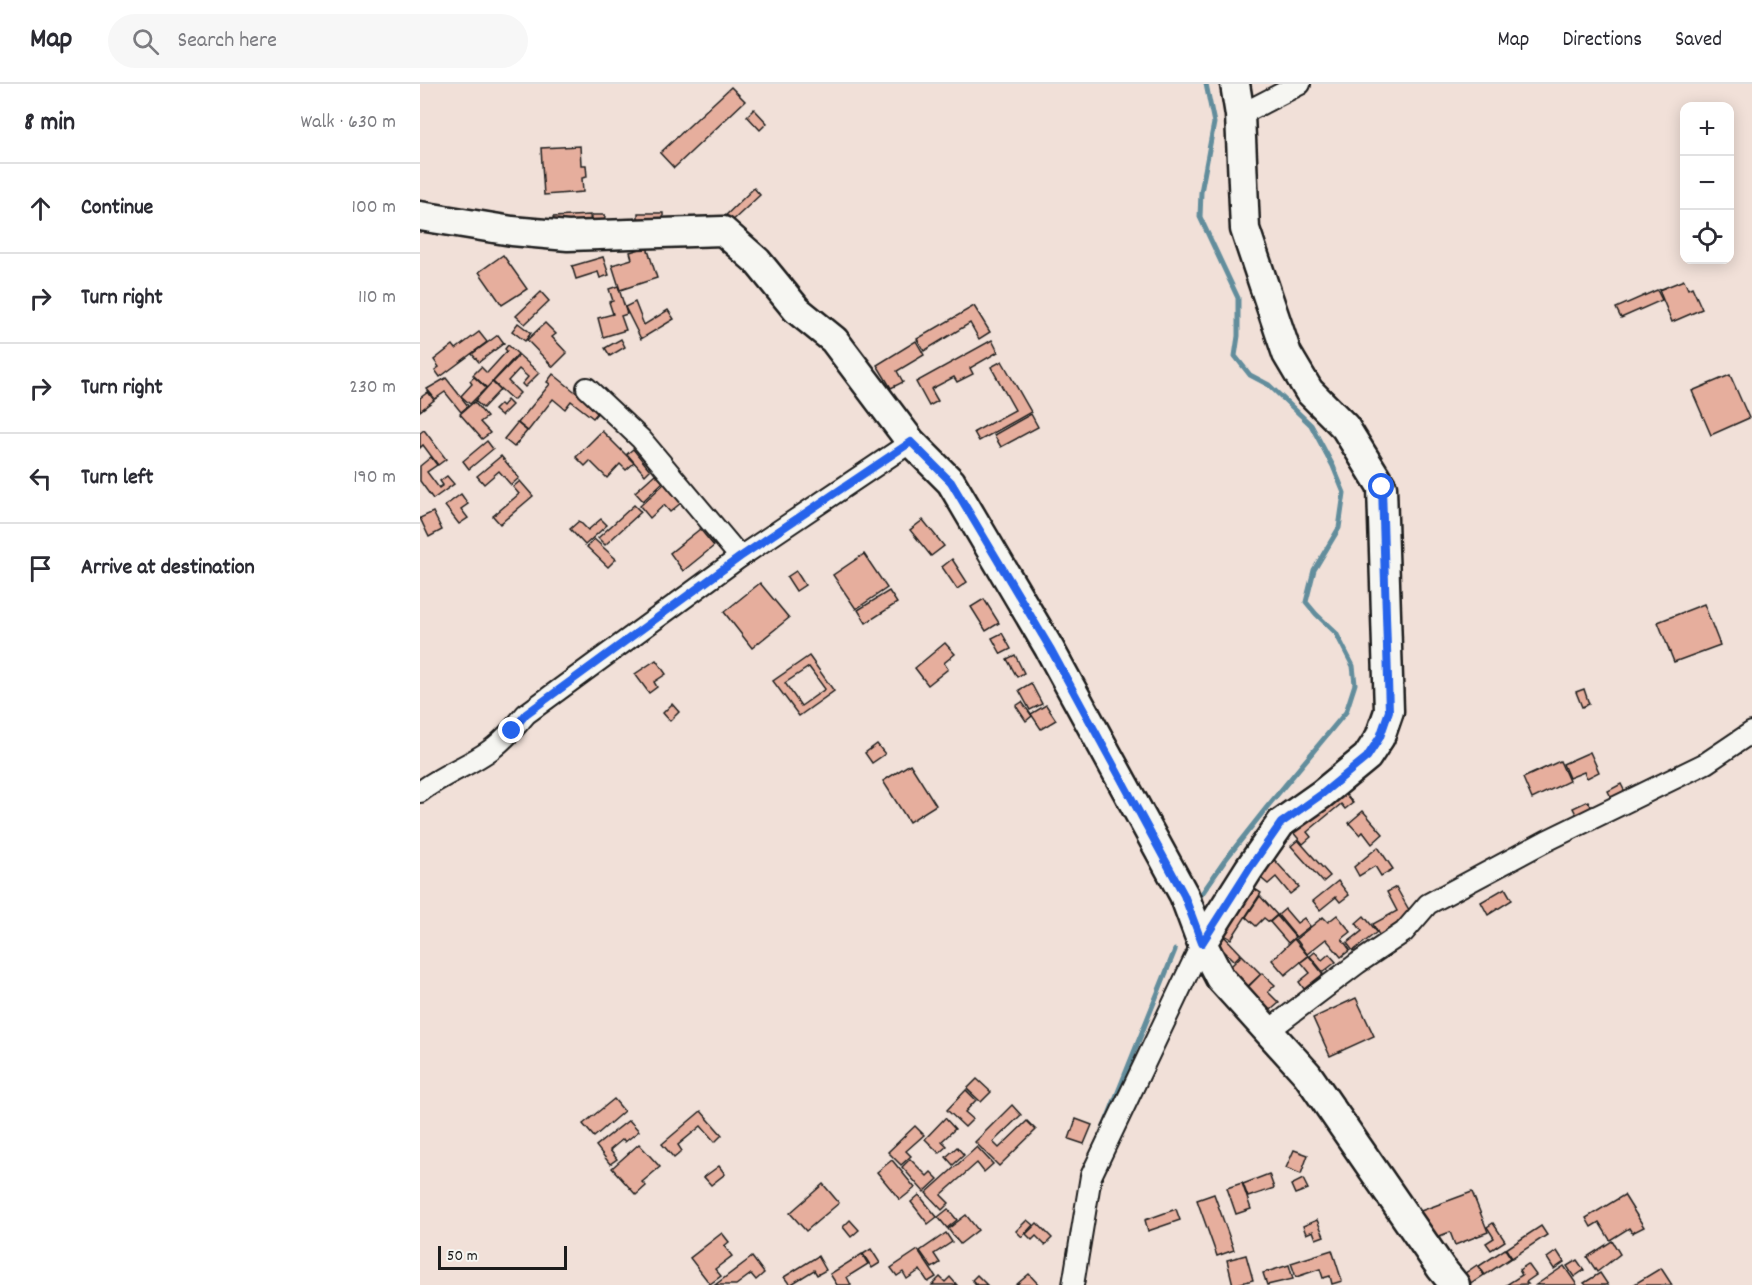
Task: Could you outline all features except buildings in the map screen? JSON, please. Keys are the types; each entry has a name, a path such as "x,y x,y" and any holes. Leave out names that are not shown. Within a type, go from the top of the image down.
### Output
{"street":[{"path":"1073,1285 1091,1176 1202,943 1281,823 1322,794 1367,757 1380,737 1389,711 1382,487 1345,427 1309,391 1287,354 1245,229 1240,116 1235,84"},
{"path":"1240,116 1300,84"},
{"path":"420,216 512,231 568,236 723,231 757,261 797,310 834,340 911,442 951,482 1050,648 1184,895 1202,943 1220,978 1307,1074 1455,1285"},
{"path":"587,388 641,439 740,557"},
{"path":"420,792 435,780 493,749 526,714 740,557 911,442"},
{"path":"1268,1031 1358,963 1404,932 1428,904 1546,841 1706,763 1752,732"}],"waterway":[{"path":"1201,895 1267,807 1346,712 1355,684 1353,666 1336,633 1306,602 1314,570 1339,528 1344,493 1333,466 1311,425 1269,385 1250,375 1235,356 1238,336 1238,298 1200,217 1201,192 1214,123 1206,84"},
{"path":"1102,1132 1175,950"}],"route":[{"path":"512,731 526,714 740,557 911,442 951,482 1050,648 1184,895 1202,943 1281,823 1322,794 1367,757 1380,737 1389,711 1382,487"}]}
